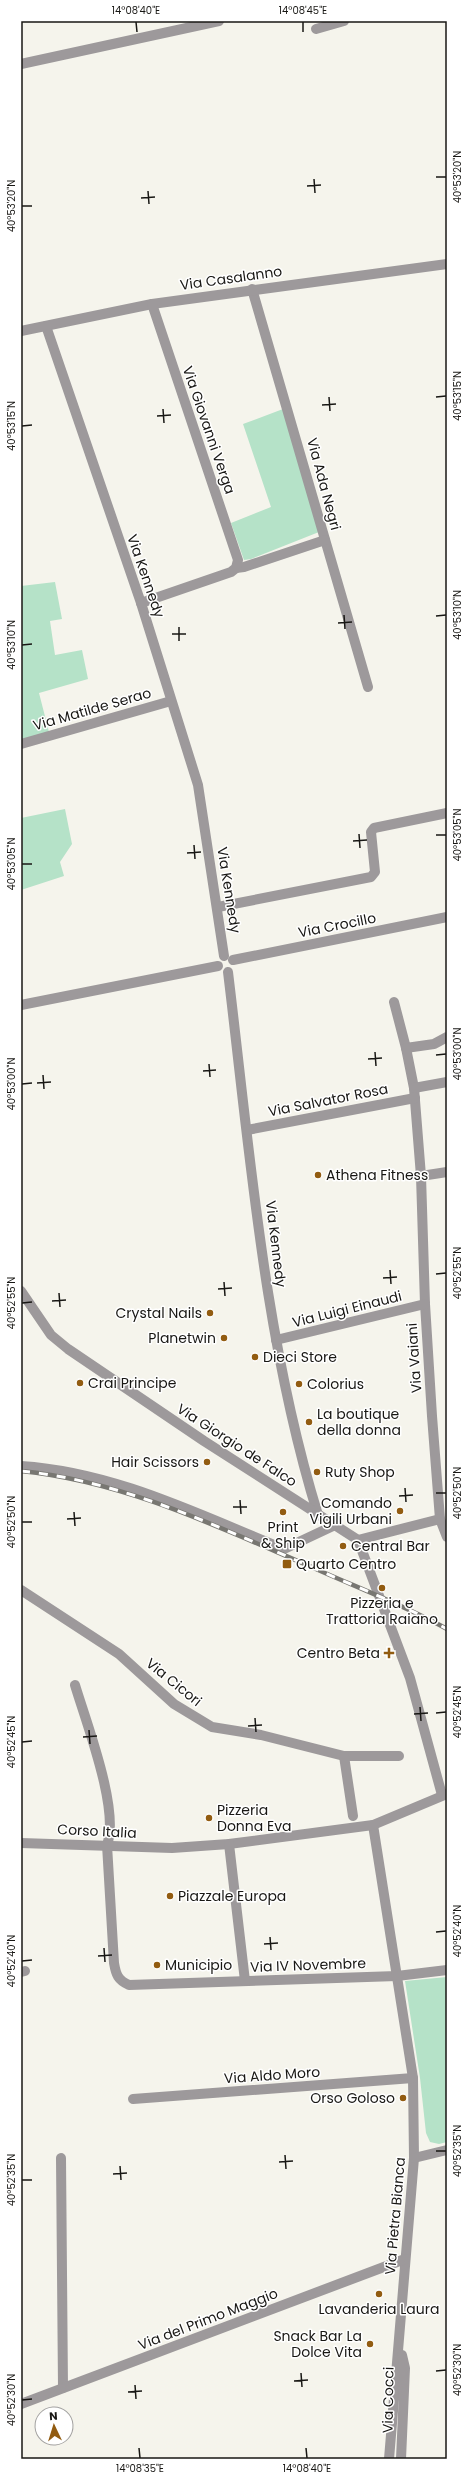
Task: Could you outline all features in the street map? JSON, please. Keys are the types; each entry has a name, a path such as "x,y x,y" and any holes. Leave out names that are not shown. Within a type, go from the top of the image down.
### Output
{"street":[{"path":"21,64 219,21"},
{"path":"316,28 344,21"},
{"name":"Via Casalanno","path":"21,331 152,304 252,289 447,264"},
{"name":"Via Ada Negri","path":"252,289 368,687"},
{"name":"Via Giovanni Verga","path":"152,304 238,560 236,567"},
{"name":"Via Kennedy","path":"46,326 141,603 198,785 218,907 229,958"},
{"path":"141,603 231,572 236,567 244,567 325,540"},
{"name":"Via Matilde Serao","path":"21,744 171,701"},
{"path":"218,907 371,878 375,872 371,832 374,828 447,813"},
{"name":"Via Crocillo","path":"229,958 447,917"},
{"path":"229,958 233,968 228,972 221,970 218,966 218,960 229,958"},
{"path":"21,1005 218,966"},
{"name":"Via Kennedy","path":"228,972 247,1130 276,1340 299,1454 318,1515"},
{"name":"Via Vaiani","path":"394,1002 406,1048 415,1093 421,1176 425,1304 440,1519 447,1537"},
{"path":"406,1048 434,1044 447,1037"},
{"path":"415,1093 447,1082"},
{"name":"Via Salvator Rosa","path":"247,1130 415,1093"},
{"path":"421,1176 447,1172"},
{"name":"Via Giorgio de Falco","path":"21,1291 51,1335 68,1349 333,1526 358,1540"},
{"name":"Via Luigi Einaudi","path":"276,1340 425,1304"},
{"path":"21,1466 69,1472 147,1493 284,1549 333,1526"},
{"path":"440,1519 358,1540 410,1678 444,1795"},
{"name":"Via Cicori","path":"21,1590 119,1654 174,1704 212,1727 261,1735 344,1756 399,1756"},
{"name":"Via IV Novembre","path":"75,1685 106,1793 110,1836 107,1845 114,1963 115,1973 120,1981 129,1985 397,1976 447,1970"},
{"path":"344,1756 353,1816"},
{"name":"Corso Italia","path":"21,1843 172,1848 228,1844 373,1825 444,1795"},
{"name":"Via Pietra Bianca","path":"373,1825 413,2078 414,2158 389,2459"},
{"path":"228,1844 245,1981"},
{"name":"Via Aldo Moro","path":"133,2099 413,2078"},
{"path":"414,2158 447,2150"},
{"path":"61,2158 63,2388"},
{"name":"Via del Primo Maggio","path":"21,2404 405,2259"},
{"name":"Via Cocci","path":"399,2342 405,2368 401,2459"}],"green space":[{"path":"283,409 319,532 251,559 244,560 231,523 271,507 243,424"},
{"path":"55,582 62,619 50,621 55,655 82,650 88,679 39,693 49,732 21,740 21,586"},
{"path":"65,809 72,844 60,862 64,876 21,890 21,818"},
{"path":"447,1977 447,2142 439,2144 430,2142 426,2133 420,2078 405,1981"}],"railway":[{"path":"21,1471 58,1476 95,1484 167,1507 202,1520 413,1611 447,1629"}],"place":[{"name":"Athena Fitness","path":"318,1175"},
{"name":"Crystal Nails","path":"210,1313"},
{"name":"Planetwin","path":"224,1338"},
{"name":"Dieci Store","path":"255,1357"},
{"name":"Crai Principe","path":"80,1383"},
{"name":"Colorius","path":"299,1384"},
{"name":"La boutique della donna","path":"309,1422"},
{"name":"Hair Scissors","path":"207,1462"},
{"name":"Ruty Shop","path":"317,1472"},
{"name":"Comando Vigili Urbani","path":"400,1511"},
{"name":"Print & Ship","path":"283,1512"},
{"name":"Central Bar","path":"343,1546"},
{"name":"Quarto Centro","path":"287,1564"},
{"name":"Pizzeria e Trattoria Raiano","path":"382,1588"},
{"name":"Centro Beta","path":"389,1653"},
{"name":"Pizzeria Donna Eva","path":"209,1818"},
{"name":"Piazzale Europa","path":"170,1896"},
{"name":"Municipio","path":"157,1965"},
{"name":"Orso Goloso","path":"403,2098"},
{"name":"Lavanderia Laura","path":"379,2294"},
{"name":"Snack Bar La Dolce Vita","path":"370,2344"}]}
